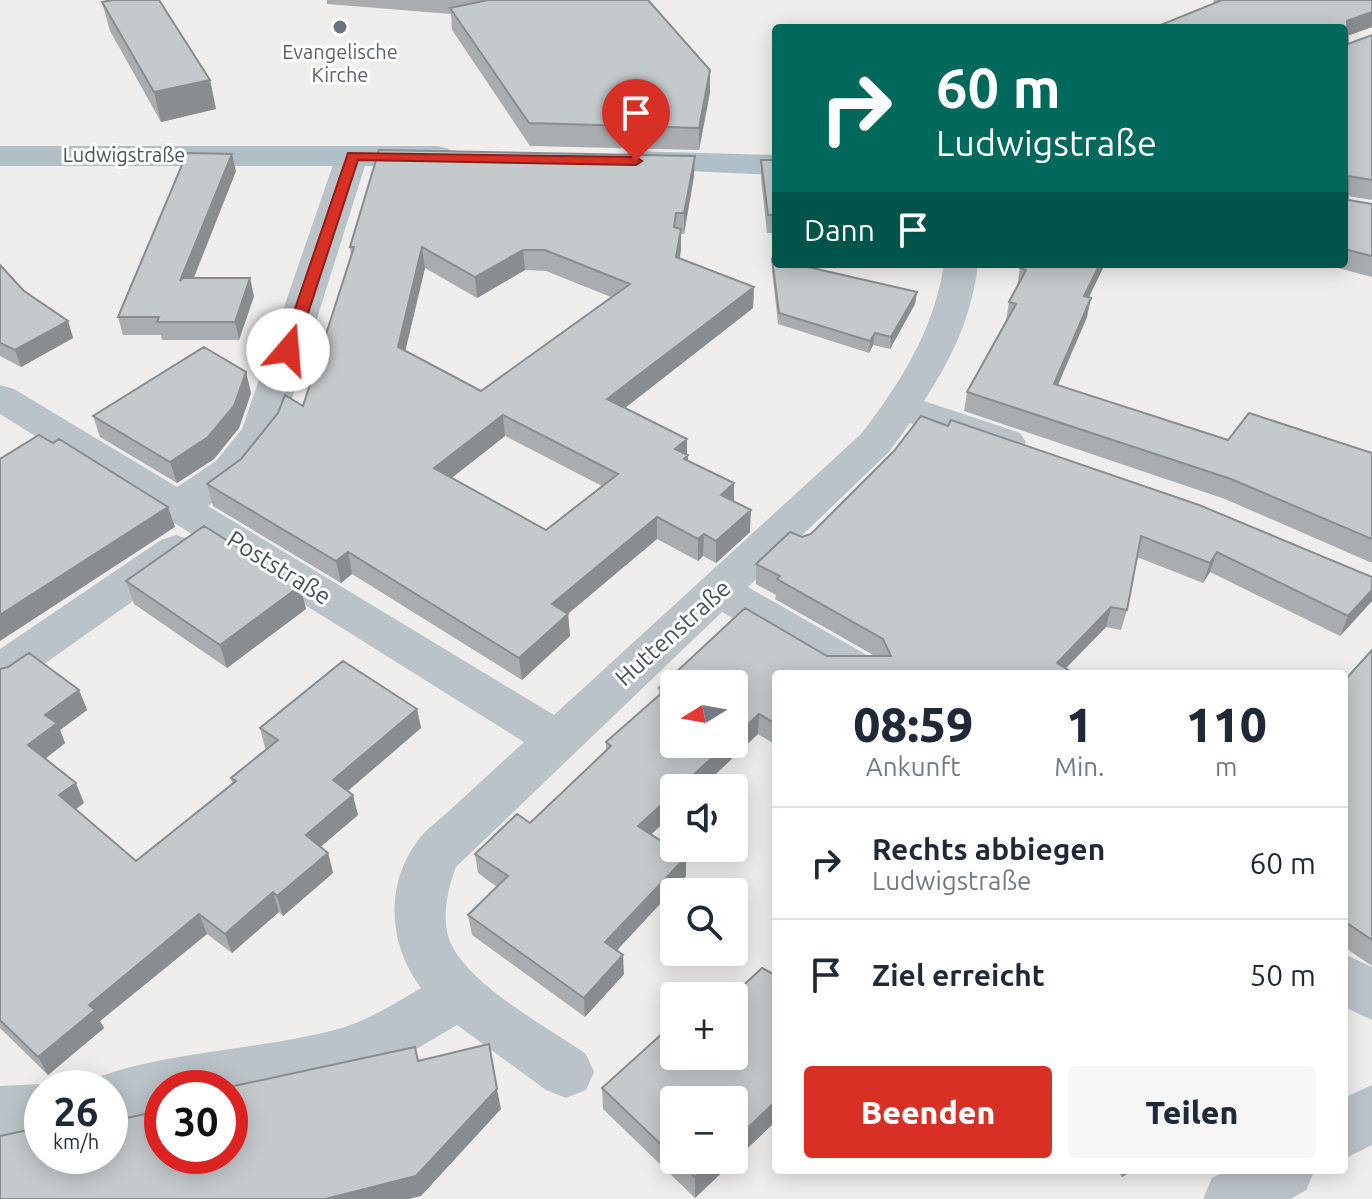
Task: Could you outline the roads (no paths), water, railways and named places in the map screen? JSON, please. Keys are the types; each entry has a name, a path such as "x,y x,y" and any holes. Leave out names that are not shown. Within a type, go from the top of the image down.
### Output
{"main road":[{"name":"Ludwigstraße","path":"0,156 466,157"},
{"path":"603,160 772,165"}],"street":[{"path":"0,672 195,516 261,433 352,156"},
{"name":"Huttenstraße","path":"566,1072 459,995 429,955 420,918 421,887 426,873 437,853 556,739 854,464 902,407 943,330 960,283 961,268"},
{"name":"Poststraße","path":"0,397 556,739"},
{"path":"902,407 1048,457"},
{"path":"720,590 856,670"},
{"path":"1348,981 1372,996"},
{"path":"248,1072 341,1054 393,1033 459,995"},
{"path":"0,1113 24,1112"},
{"path":"1348,1128 1372,1112"},
{"path":"1233,1199 1278,1174"}],"place":[{"name":"Evangelische Kirche","path":"340,27"}]}
